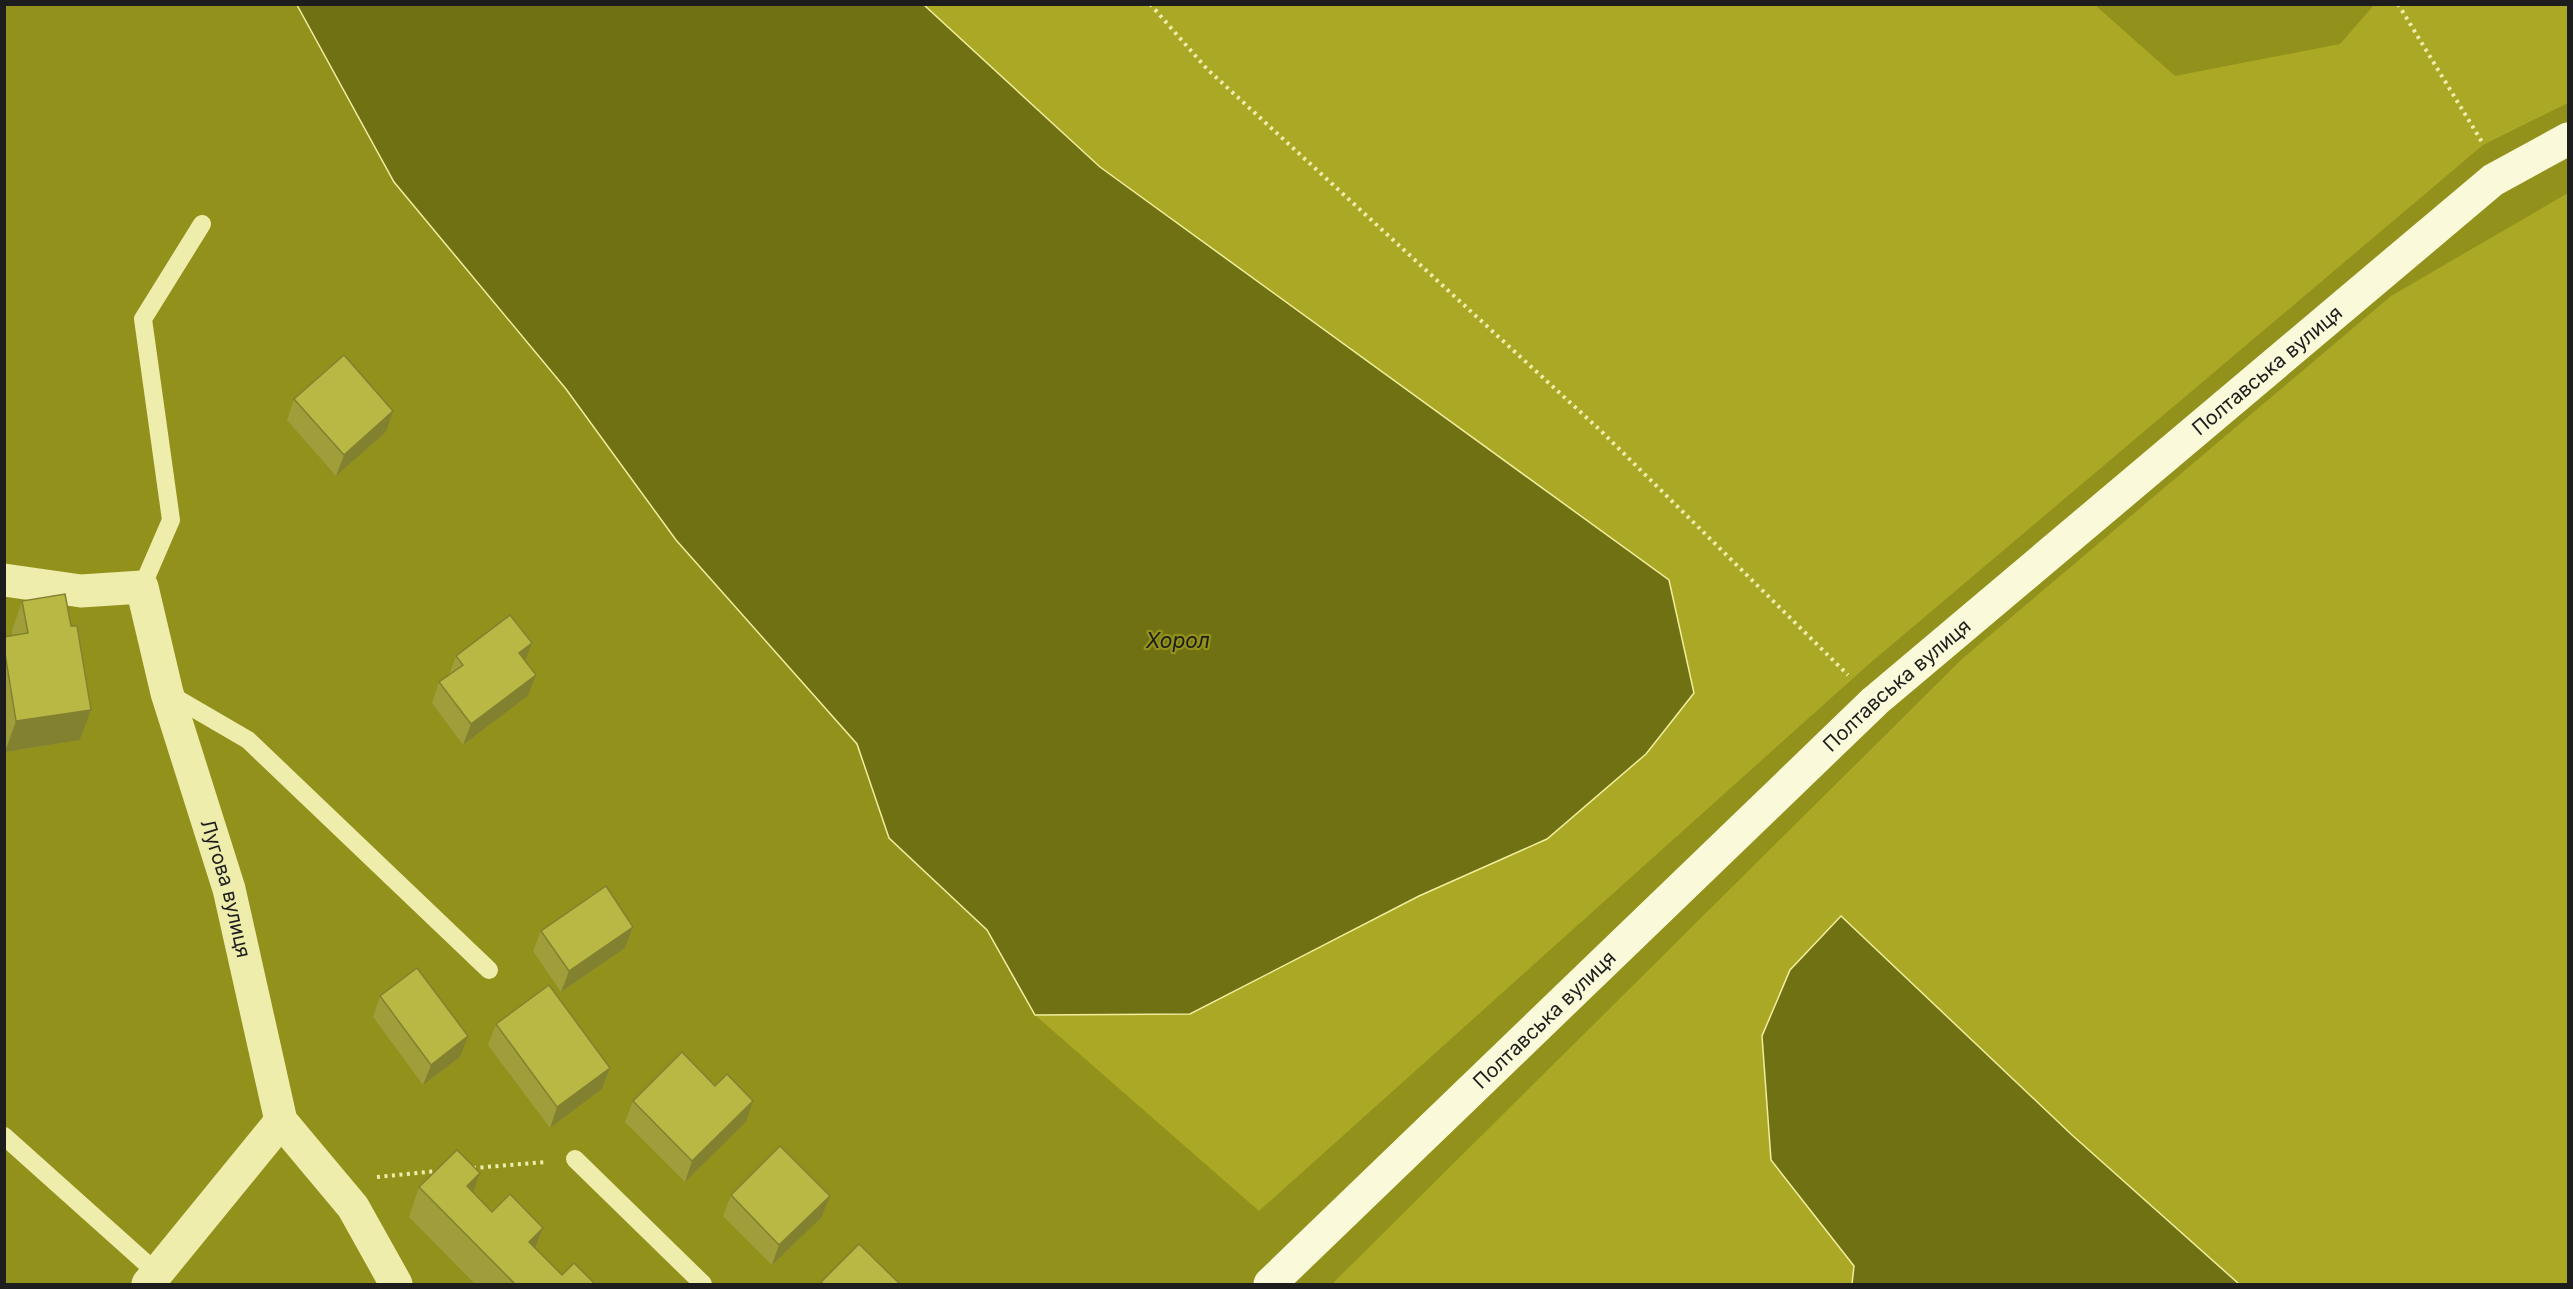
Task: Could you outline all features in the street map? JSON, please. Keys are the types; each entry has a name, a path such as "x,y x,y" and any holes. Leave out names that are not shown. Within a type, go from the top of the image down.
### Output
{"street":[{"name":"Полтавська вулиця","path":"1270,1284 1875,701 2493,180 2568,139"},
{"path":"4,580 81,591 142,587"},
{"name":"Лугова вулиця","path":"142,587 167,693 229,889 281,1121"},
{"path":"153,1279 281,1121 353,1207 396,1284"}],"lane":[{"path":"142,587 171,520 143,320 202,224"},
{"path":"167,693 248,740 489,970"},
{"path":"4,1136 153,1279"},
{"path":"575,1159 703,1284"}],"path":[{"path":"1150,4 1208,69 1600,430 1875,701"},
{"path":"2398,4 2483,145 2493,180"},
{"path":"471,1168 575,1159"},
{"path":"331,1181 447,1171"}],"shaded area":[{"path":"924,5 2095,5 2175,76 2340,44 2374,5 2568,5 2568,103 2483,145 1869,664 1259,1211 1035,1015 1190,1014 1419,896 1547,839 1694,694 1669,581 1100,167"},
{"path":"2568,193 2568,1284 2239,1284 2072,1135 1771,1160 1854,1266 1852,1284 1332,1284 1963,658 2391,296"}],"water":[{"name":"Хорол","path":"297,5 924,5 1100,167 1669,580 1694,693 1646,754 1547,839 1419,896 1190,1014 1035,1015 987,930 889,838 857,744 676,540 566,389 394,182"},
{"path":"1841,916 2072,1135 2239,1284 1852,1284 1854,1266 1771,1160 1762,1036 1790,970"}],"building":[{"path":"344,355 393,411 344,455 294,399"},
{"path":"65,594 71,626 77,626 91,710 16,721 4,637 28,633 22,601"},
{"path":"510,615 532,643 519,653 536,675 471,724 439,682 463,665 456,656"},
{"path":"606,886 633,927 569,971 541,931"},
{"path":"417,968 468,1036 431,1065 380,996"},
{"path":"549,985 610,1068 557,1107 496,1024"},
{"path":"682,1052 715,1086 727,1074 753,1101 692,1161 633,1101"},
{"path":"780,1146 830,1196 779,1245 731,1195"},
{"path":"457,1150 480,1173 467,1186 492,1212 510,1194 543,1228 529,1242 562,1275 574,1263 595,1284 515,1284 419,1187"},
{"path":"859,1244 900,1284 824,1284 821,1282"}]}
